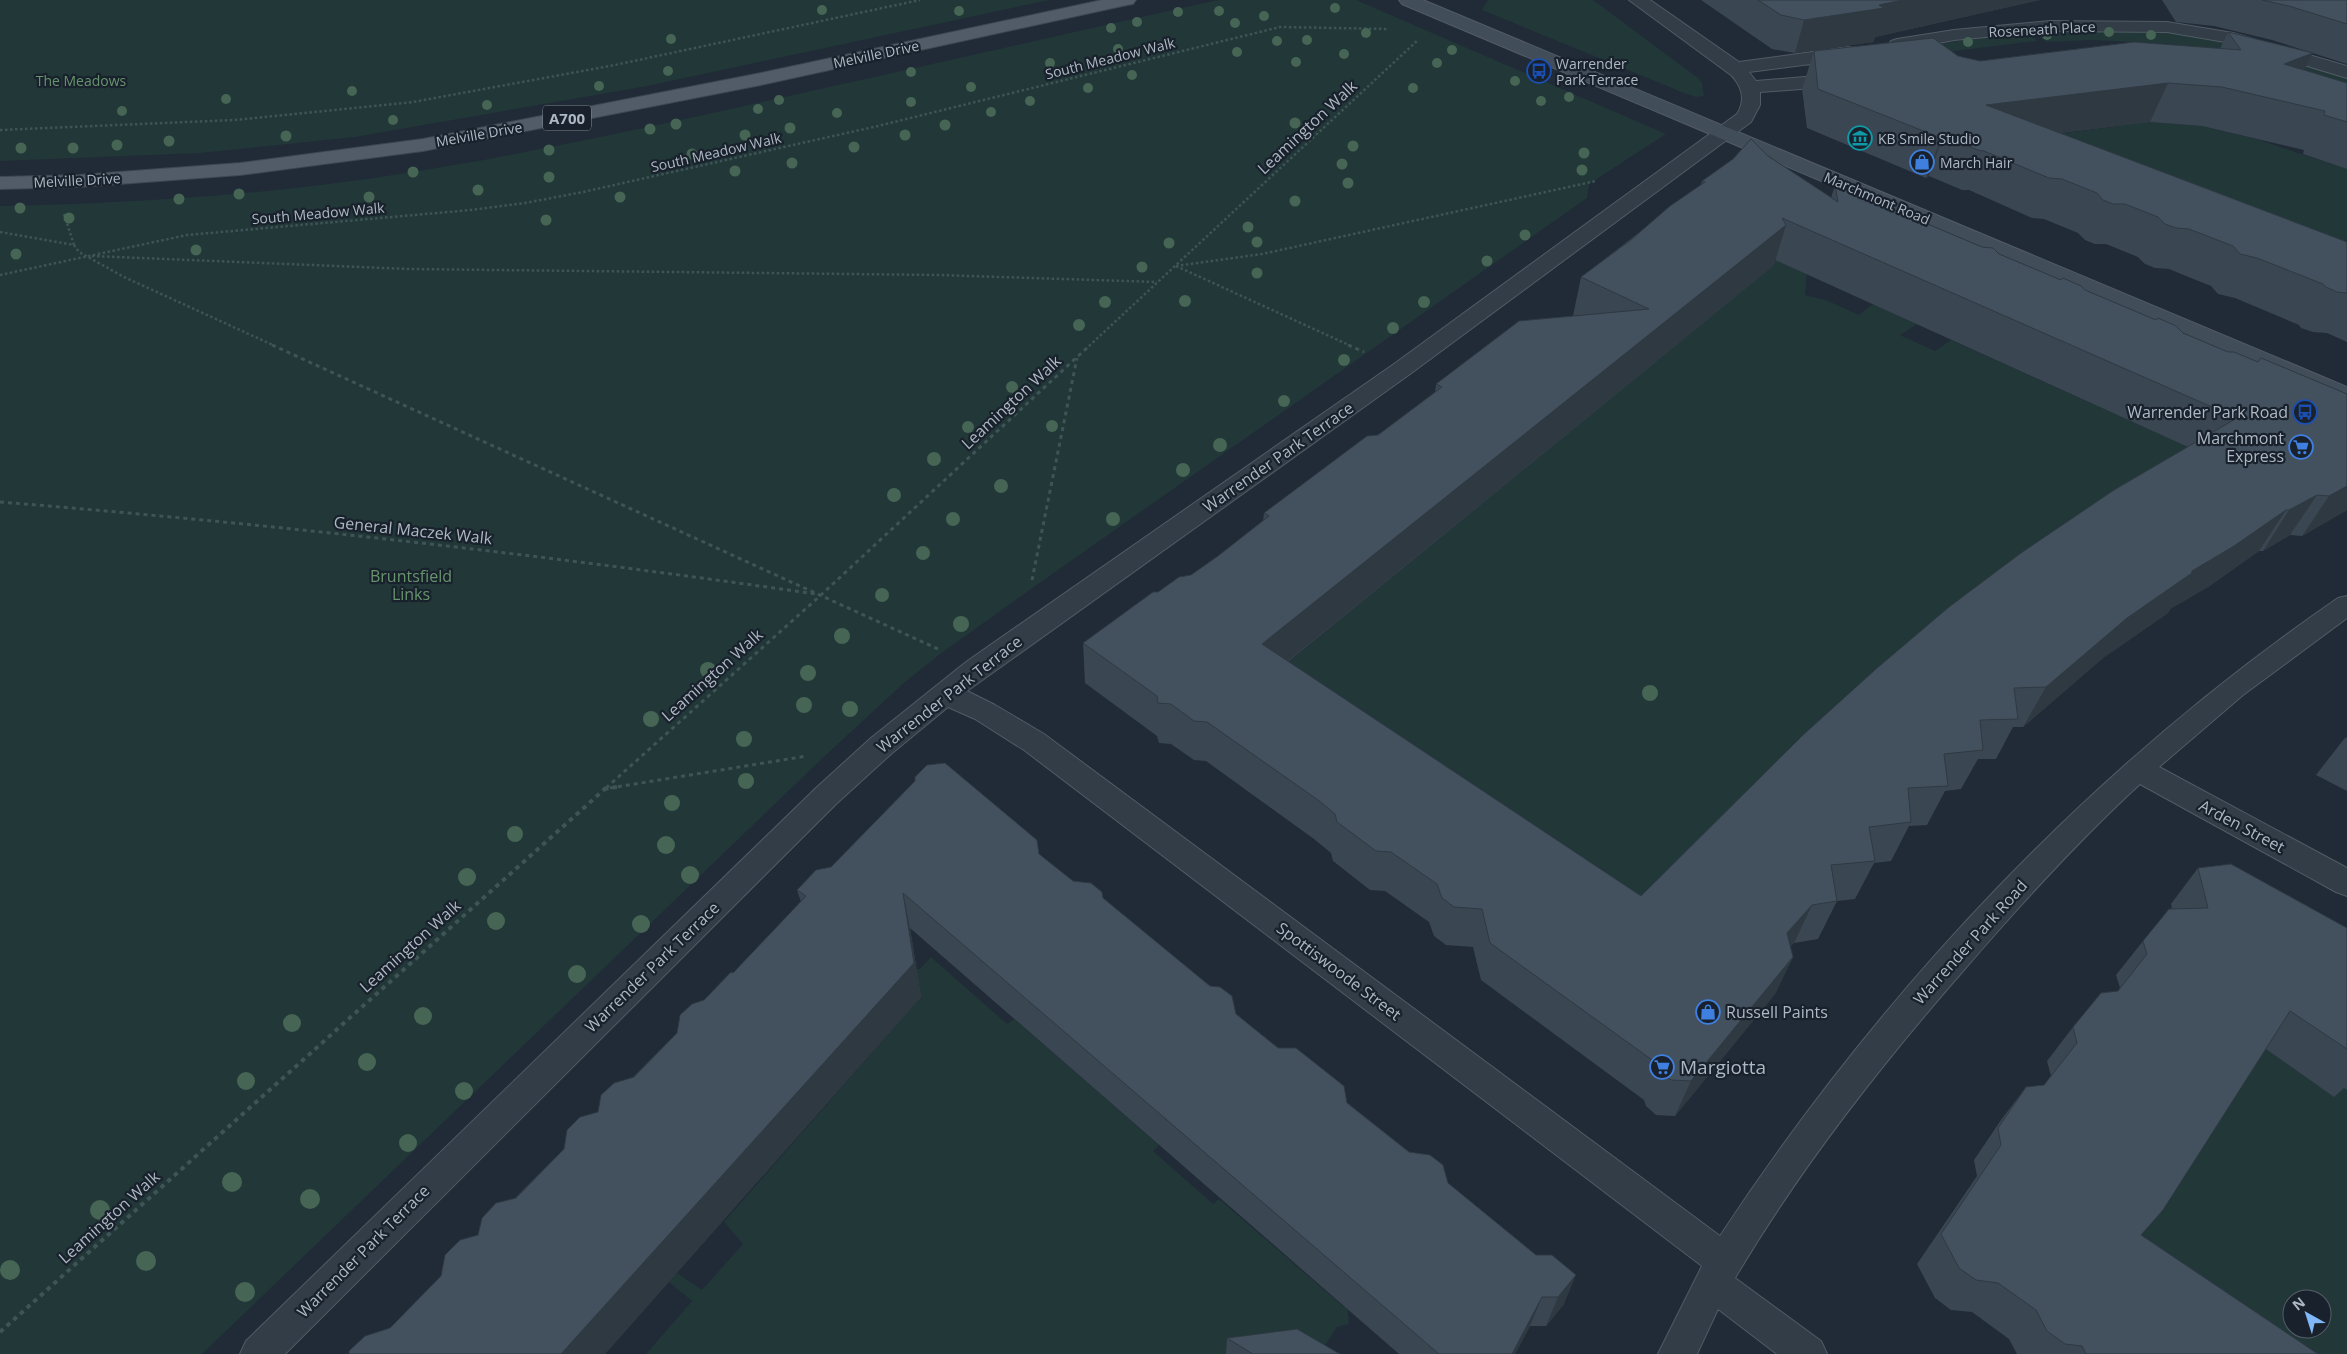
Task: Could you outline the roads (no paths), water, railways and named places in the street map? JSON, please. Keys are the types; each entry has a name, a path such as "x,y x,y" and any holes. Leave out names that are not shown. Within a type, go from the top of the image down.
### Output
{"main road":[{"name":"Melville Drive","path":"0,183 79,181 240,170 423,144 732,85 1127,0"}],"street":[{"name":"Marchmont Road","path":"1408,0 2347,396"},
{"path":"1638,0 1734,68 1750,87 1860,78"},
{"name":"Roseneath Place","path":"1734,68 1872,49 1954,35 2073,25 2160,26 2195,30 2233,38 2347,72"},
{"name":"Warrender Park Terrace","path":"259,1354 826,796 881,746 976,669 1402,369 1724,133 1748,114 1752,99 1750,87"},
{"name":"Warrender Park Road","path":"1677,1354 1719,1272 1802,1144 1884,1040 1994,910 2137,769 2232,688 2298,637 2347,605"},
{"name":"Spottiswoode Street","path":"945,693 985,712 1034,742 1719,1272 1808,1354"},
{"name":"Arden Street","path":"2137,769 2347,883"}],"place":[{"name":"Warrender Park Terrace","path":"1539,71"},
{"name":"KB Smile Studio","path":"1860,138"},
{"name":"March Hair","path":"1922,162"},
{"name":"Warrender Park Road","path":"2305,412"},
{"name":"Marchmont Express","path":"2301,447"},
{"name":"Russell Paints","path":"1708,1012"},
{"name":"Margiotta","path":"1662,1067"}],"park label":[{"name":"The Meadows","path":"81,80"},
{"name":"Bruntsfield Links","path":"411,585"}]}
